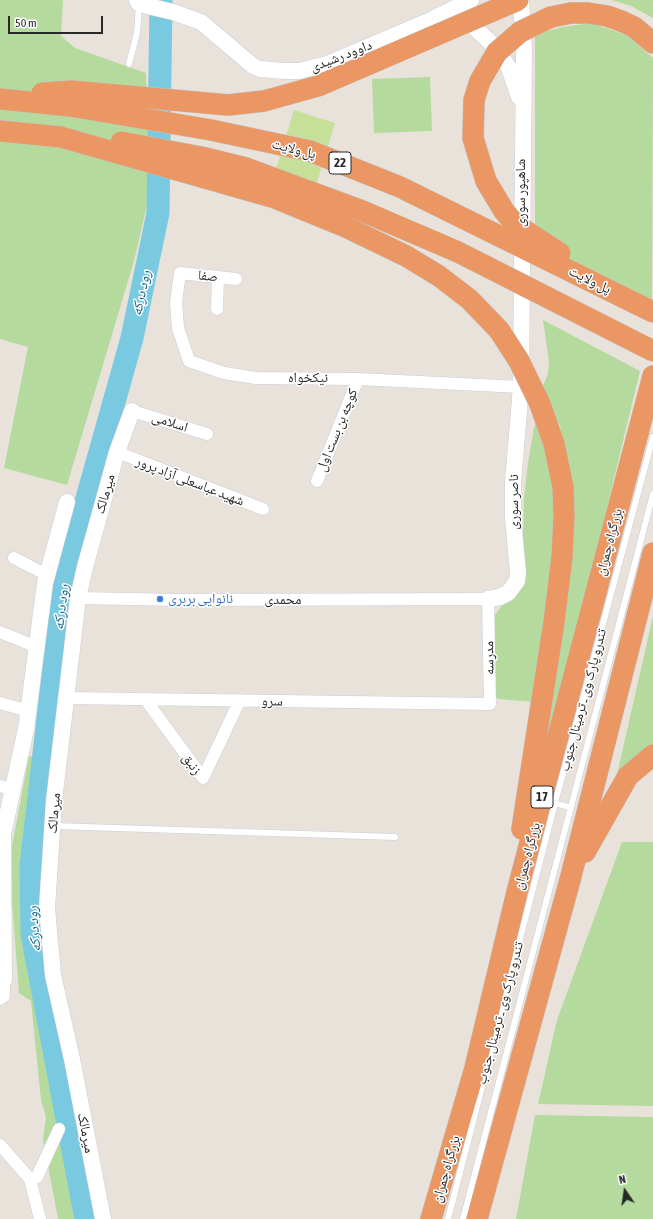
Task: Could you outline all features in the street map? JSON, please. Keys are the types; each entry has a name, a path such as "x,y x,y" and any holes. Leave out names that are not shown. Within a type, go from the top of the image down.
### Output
{"highway":[{"path":"0,97 72,91 228,105 264,101 318,86 518,0"},
{"path":"625,297 516,224 504,212 486,181 473,138 472,120 474,100 480,81 497,52 520,32 551,17 588,13 607,16 634,27 653,44"},
{"name":"پل ولایت","path":"0,97 70,106 195,127 310,151 400,187 653,312"},
{"path":"0,131 116,141 201,157 246,168 360,210 458,252 653,351"},
{"path":"61,137 274,198 346,227 400,252 439,276 469,299 499,330 519,361 545,417 554,444 563,487 564,517 561,564 554,622 519,854 517,892"},
{"name":"بزرگراه چمران","path":"431,1219 475,1068 517,892 653,376"},
{"path":"477,1219 570,880 653,553"},
{"path":"570,880 613,799 628,776 653,755"}],"street":[{"name":"داوود رشیدی","path":"143,4 173,12 201,22 253,66 260,69 299,71 327,64 432,19 471,0"},
{"name":"شاهپور سوری","path":"520,387 522,103 524,50 521,0"},
{"path":"432,19 459,14 509,16 523,26"},
{"path":"432,19 455,19 473,26 482,33 509,62 516,62 524,50"},
{"path":"503,57 522,103"},
{"name":"نیکخواه","path":"180,273 176,302 178,328 189,361 224,372 256,378 358,379 520,387"},
{"name":"صفا","path":"180,273 236,279"},
{"path":"217,309 218,277"},
{"name":"کوچه بن بست اول","path":"317,481 358,379"},
{"name":"ناصر سوری","path":"488,599 500,597 508,593 516,581 518,573 513,518 513,482 520,387"},
{"name":"اسلامی","path":"132,411 207,434"},
{"name":"میرمالک","path":"103,1219 72,1059 53,975 47,908 52,826 78,598 85,567 117,452 132,411"},
{"name":"شهید عباسعلی آزاد پرور","path":"117,452 263,509"},
{"path":"0,1000 4,996 2,980 1,834 7,787 29,711 47,575 67,502"},
{"path":"14,558 47,575"},
{"name":"محمدی","path":"78,598 181,600 488,599"},
{"name":"مدرسه","path":"477,705 490,704 488,599"},
{"path":"0,632 37,648"},
{"name":"سرو","path":"66,698 145,698 477,705"},
{"name":"زنبق","path":"145,698 203,778 240,700"},
{"path":"0,703 29,711"},
{"path":"30,1179 37,1177 59,1129"},
{"path":"0,1145 30,1179 40,1219"}],"lane":[{"path":"129,64 143,4"},
{"name":"تندرو پارک وی ـ ترمینال جنوب","path":"448,1219 555,803 653,437"},
{"path":"463,1219 653,494"},
{"path":"555,803 571,808"},
{"path":"52,826 395,837"}],"green space":[{"path":"0,0 63,0 61,36 75,48 146,73 150,193 134,261 67,485 4,468 28,347 0,339"},
{"path":"612,0 653,0 653,18 631,6"},
{"path":"592,23 628,36 653,58 652,302 535,243 535,35 562,27"},
{"path":"430,77 432,131 374,133 372,79"},
{"path":"294,110 335,123 316,185 275,172"},
{"path":"543,320 640,371 576,635 549,733 543,725 564,452 560,426 543,386 548,373 549,362"},
{"path":"538,418 550,453 557,523 534,702 499,699 493,696 493,618 522,576 524,498 534,428"},
{"path":"653,616 653,745 616,779"},
{"path":"29,756 35,757 23,903 76,1219 58,1219 43,1139 46,1117 41,1100 31,1001 19,993 12,902 12,846"},
{"path":"622,842 653,842 653,1106 538,1104 557,1020"},
{"path":"535,1115 653,1117 653,1219 516,1219"}],"waterway":[{"name":"رود درکه","path":"86,1219 32,934 31,866 64,580 132,338 158,213 161,0"}],"place":[{"name":"نانوایی بربری","path":"160,599"}]}
